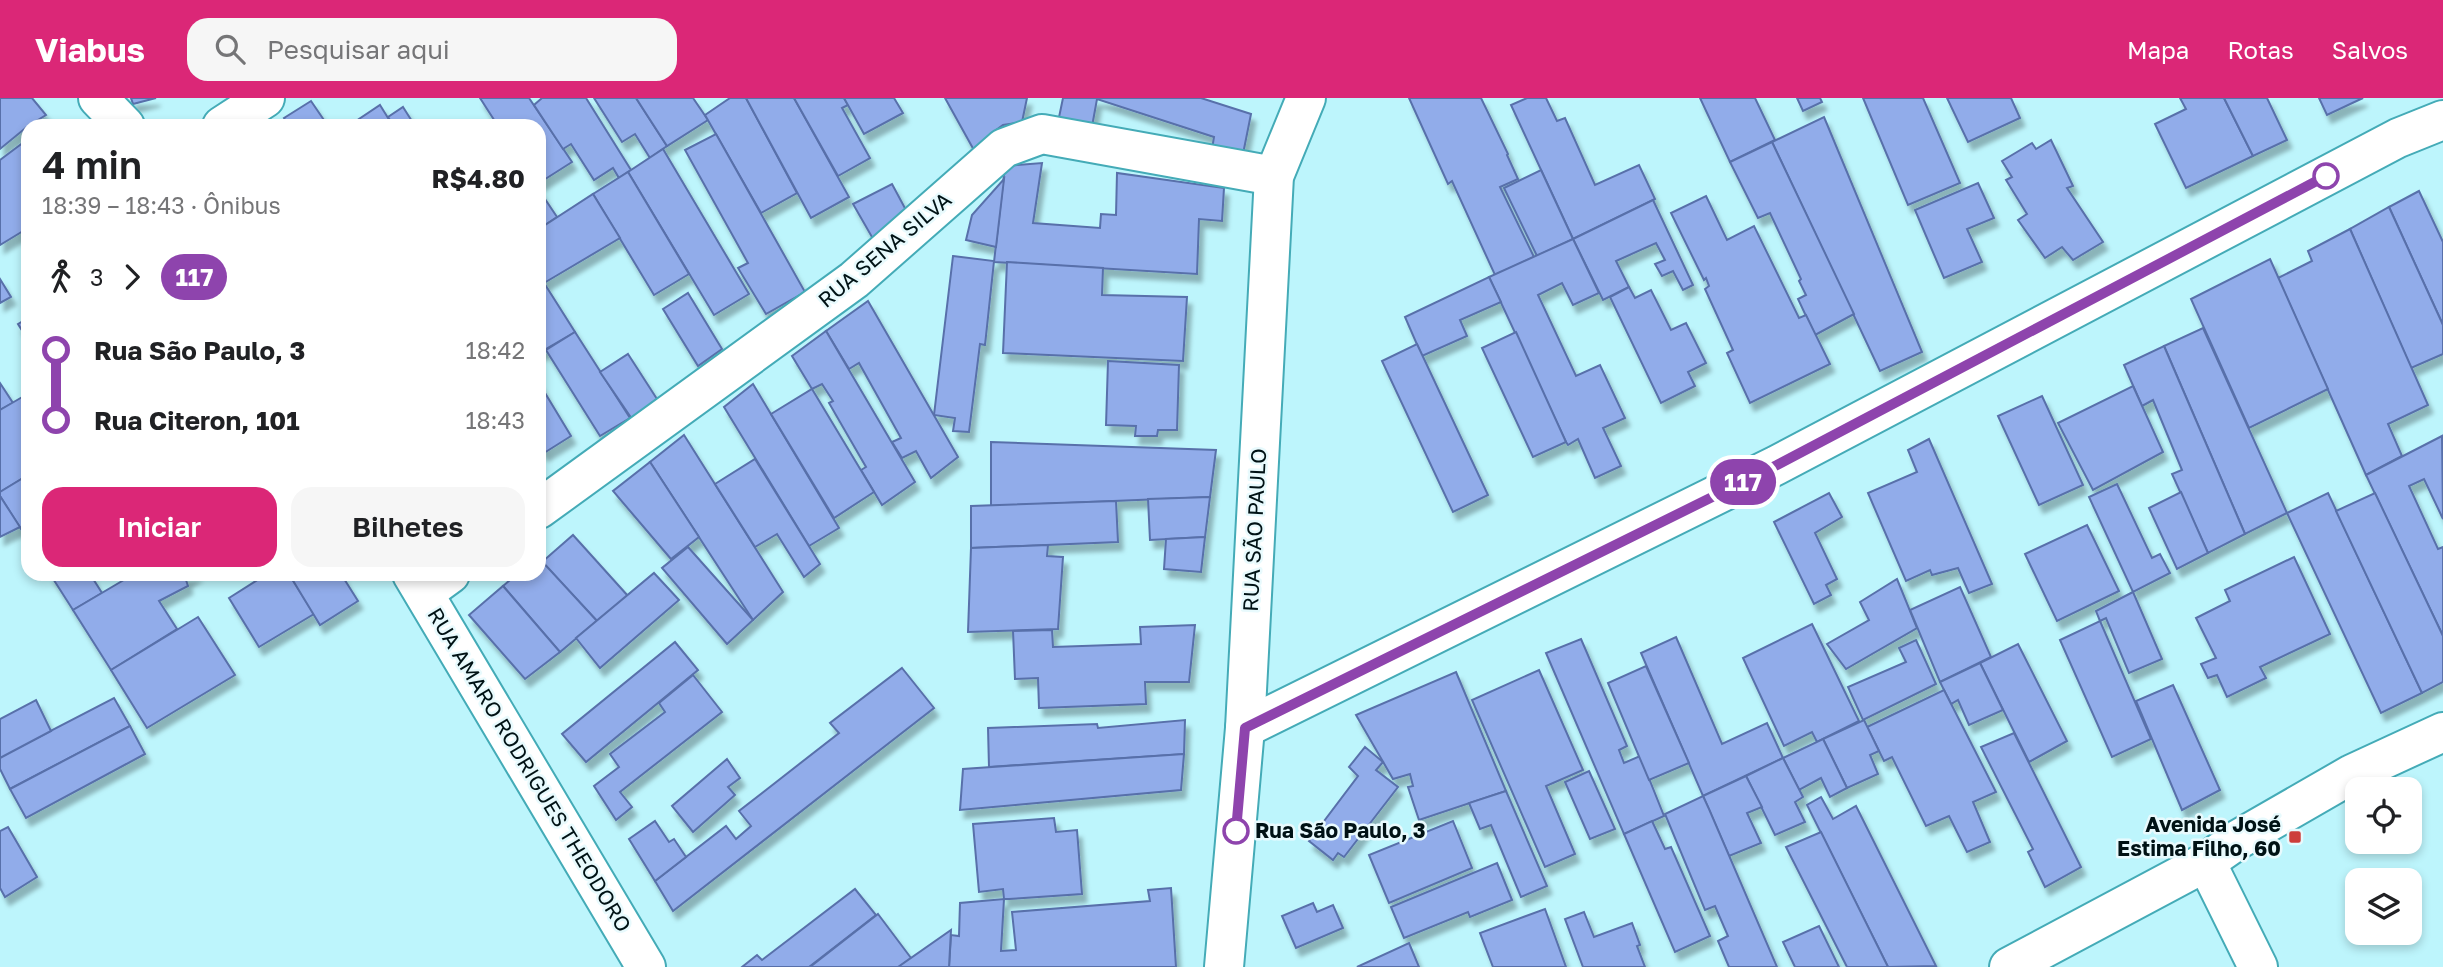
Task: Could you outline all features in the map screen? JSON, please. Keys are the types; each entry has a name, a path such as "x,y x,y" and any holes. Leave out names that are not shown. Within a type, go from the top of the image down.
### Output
{"street":[{"path":"98,98 118,119"},
{"path":"233,119 265,98"},
{"name":"RUA SÃO PAULO","path":"1224,967 1245,728 1274,176 1306,98"},
{"path":"1245,728 1777,465 2398,138 2443,120"},
{"name":"RUA SENA SILVA","path":"546,504 854,281 1004,148 1042,134 1274,176"},
{"name":"RUA AMARO RODRIGUES THEODORO","path":"430,581 646,967"},
{"path":"2023,963 2206,862 2239,839 2352,774 2443,732"},
{"path":"2206,862 2258,967"}],"building":[{"path":"0,98 32,98 46,115 39,119 21,119 21,132 0,149"},
{"path":"131,98 156,98 133,104"},
{"path":"480,98 529,98 543,119 494,119"},
{"path":"542,98 586,98 631,170 619,178 613,168 594,180 571,144 563,149 546,119 543,119 534,105"},
{"path":"594,98 636,98 667,146 650,158 635,134 622,142"},
{"path":"636,98 693,98 708,120 667,146"},
{"path":"730,98 746,98 797,193 761,213 705,115"},
{"path":"746,98 794,98 849,197 811,218"},
{"path":"794,98 844,98 848,105 842,108 870,158 838,176"},
{"path":"844,98 894,98 903,113 864,134"},
{"path":"945,98 1027,98 1022,122 1003,125 975,152"},
{"path":"1063,98 1201,98 1251,114 1243,154 1212,149 1214,137 1097,99 1091,132 1057,127"},
{"path":"1409,98 1481,98 1518,179 1500,187 1534,257 1495,275 1452,181 1448,184"},
{"path":"1527,98 1546,98 1557,121 1565,118 1595,185 1639,165 1655,199 1573,239 1511,105"},
{"path":"1700,98 1755,98 1775,140 1730,162"},
{"path":"1797,98 1820,98 1822,102 1803,111"},
{"path":"1863,98 1923,98 1960,183 1908,205"},
{"path":"1947,98 2011,98 2020,118 1968,142"},
{"path":"2180,98 2224,98 2253,156 2186,188 2155,124 2186,109"},
{"path":"2224,98 2267,98 2287,140 2253,156"},
{"path":"2319,98 2363,98 2327,115"},
{"path":"311,101 323,119 285,119"},
{"path":"380,105 389,119 359,119"},
{"path":"403,107 411,119 389,119 388,117"},
{"path":"1824,117 1922,352 1880,371 1772,142"},
{"path":"546,123 572,162 546,179"},
{"path":"716,134 805,292 766,314 738,268 748,263 685,150"},
{"path":"2051,140 2073,186 2067,188 2103,242 2073,260 2062,247 2045,258 2018,220 2027,214 2006,180 2012,177 2002,161 2032,143 2036,149"},
{"path":"1772,142 1854,314 1815,335 1798,299 1806,295 1799,281 1801,279 1770,213 1758,218 1730,162"},
{"path":"21,144 21,232 0,245 0,160"},
{"path":"663,149 749,294 714,315 628,172"},
{"path":"1042,163 1033,223 1100,228 1101,214 1116,215 1117,173 1224,188 1222,221 1199,219 1197,274 994,262 1005,166"},
{"path":"1541,170 1573,239 1537,256 1504,188"},
{"path":"628,172 689,274 654,295 593,194"},
{"path":"1004,179 996,247 966,240 972,215"},
{"path":"1978,183 1994,218 1967,229 1982,262 1944,278 1915,210"},
{"path":"892,184 914,225 876,244 853,204"},
{"path":"2419,191 2443,242 2443,325 2389,207"},
{"path":"593,194 620,238 546,282 546,224"},
{"path":"1706,196 1727,240 1754,226 1799,318 1806,315 1830,364 1750,403 1727,353 1733,350 1705,289 1709,286 1706,278 1704,280 1671,213"},
{"path":"546,200 557,217 546,224"},
{"path":"1653,200 1693,285 1683,290 1673,271 1662,276 1655,264 1665,260 1656,243 1616,261 1629,287 1603,300 1573,239"},
{"path":"2389,207 2443,325 2443,354 2411,368 2350,229"},
{"path":"2350,229 2428,405 2388,424 2402,456 2366,475 2278,278 2312,261 2308,251"},
{"path":"1573,239 1599,293 1573,305 1562,283 1538,295 1576,376 1600,365 1625,418 1603,428 1621,466 1595,478 1578,439 1568,445 1566,442 1489,277"},
{"path":"953,256 994,261 985,345 980,344 969,432 953,431 955,418 934,415"},
{"path":"2270,259 2328,389 2249,428 2191,299"},
{"path":"1007,262 1103,268 1102,295 1187,297 1183,361 1003,353"},
{"path":"1489,277 1501,302 1460,320 1467,336 1422,356 1405,317"},
{"path":"0,279 11,297 0,303"},
{"path":"546,286 575,332 546,349"},
{"path":"1629,287 1635,298 1651,290 1671,330 1686,323 1706,363 1688,372 1695,386 1661,403 1610,297"},
{"path":"688,293 722,349 698,366 663,309"},
{"path":"868,301 958,457 931,478 916,451 902,458 892,442 901,438 859,363 849,369 826,331"},
{"path":"2203,328 2287,513 2245,534 2164,346"},
{"path":"826,331 915,482 882,505 861,470 866,467 829,403 833,401 822,384 812,389 792,356"},
{"path":"575,332 630,418 600,436 546,350"},
{"path":"1516,332 1566,442 1533,457 1482,348"},
{"path":"1417,344 1488,495 1453,512 1382,361"},
{"path":"2164,346 2245,534 2208,553 2172,474 2182,470 2153,400 2142,406 2124,365"},
{"path":"628,354 657,399 632,419 600,372"},
{"path":"1108,361 1179,365 1177,430 1158,430 1157,436 1135,436 1136,426 1106,425"},
{"path":"0,383 13,403 0,410"},
{"path":"753,384 839,528 809,546 724,407"},
{"path":"2133,386 2163,452 2093,490 2058,423"},
{"path":"812,389 874,492 834,518 771,414"},
{"path":"546,395 571,436 546,452"},
{"path":"2042,396 2083,485 2039,505 1998,416"},
{"path":"21,398 21,479 0,492 0,410"},
{"path":"684,435 783,592 753,620 650,462"},
{"path":"2442,436 2443,519 2424,479 2409,486 2438,549 2443,547 2443,636 2366,475"},
{"path":"1929,439 1992,584 1969,593 1958,568 1932,575 1930,570 1906,581 1868,493 1917,472 1908,450"},
{"path":"991,442 1216,450 1210,497 991,506"},
{"path":"755,459 820,564 804,577 777,534 755,547 715,484"},
{"path":"650,462 699,537 671,559 613,491"},
{"path":"21,479 21,529 0,496 0,492"},
{"path":"2117,484 2152,558 2160,554 2170,573 2133,592 2089,497"},
{"path":"2181,492 2208,553 2177,569 2149,508"},
{"path":"1829,493 1842,517 1815,533 1837,579 1826,585 1831,595 1814,604 1774,522"},
{"path":"2328,493 2422,693 2381,713 2287,513"},
{"path":"2375,493 2443,636 2443,682 2422,693 2336,511"},
{"path":"0,496 20,527 0,537"},
{"path":"1210,497 1205,537 1150,540 1148,499"},
{"path":"1116,501 1118,542 971,548 971,506"},
{"path":"2087,525 2119,591 2057,621 2025,554"},
{"path":"573,535 628,596 597,621 546,566 546,559"},
{"path":"1205,537 1201,572 1164,569 1166,539"},
{"path":"1048,545 1047,556 1063,557 1058,629 968,632 971,548"},
{"path":"688,547 753,620 727,644 662,568"},
{"path":"2294,557 2330,634 2260,667 2266,678 2227,697 2217,675 2208,678 2201,664 2216,658 2196,618 2230,601 2225,590"},
{"path":"546,566 597,621 560,652 503,586 509,581 546,581"},
{"path":"654,573 679,600 600,668 576,638"},
{"path":"1897,579 1917,628 1846,669 1827,644 1869,620 1860,602"},
{"path":"54,581 94,581 102,593 73,610"},
{"path":"122,581 186,581 188,586 159,601 177,629 111,670 73,610"},
{"path":"256,581 293,581 314,614 259,647 229,598"},
{"path":"293,581 345,581 358,601 320,625"},
{"path":"503,586 560,652 525,679 469,615"},
{"path":"1960,587 1991,657 1940,682 1910,610"},
{"path":"2133,592 2162,659 2129,673 2106,618 2100,621 2096,611"},
{"path":"198,617 235,675 147,728 111,670"},
{"path":"2100,621 2151,739 2112,757 2060,640"},
{"path":"1812,624 1859,721 1817,742 1812,732 1784,746 1743,658"},
{"path":"1195,625 1189,682 1145,682 1146,704 1039,708 1038,678 1015,679 1013,631 1052,630 1053,647 1141,644 1140,627"},
{"path":"1676,637 1722,744 1767,723 1783,758 1703,796 1641,653"},
{"path":"1581,639 1627,746 1619,750 1624,763 1640,756 1664,816 1624,834 1546,653"},
{"path":"1916,640 1936,684 1863,720 1848,687 1906,662 1899,648"},
{"path":"675,642 698,670 586,762 562,734"},
{"path":"2018,644 2067,741 2029,762 1980,663"},
{"path":"1980,663 2003,710 1969,725 1958,700 1951,704 1940,682"},
{"path":"1646,666 1689,763 1649,780 1608,683"},
{"path":"902,668 934,708 673,911 655,881 726,826 736,839 751,826 739,811 839,733 830,723"},
{"path":"1539,670 1583,770 1546,786 1575,854 1545,867 1472,700"},
{"path":"1456,672 1506,791 1419,820 1408,787 1413,786 1410,774 1393,779 1356,715"},
{"path":"693,675 722,712 620,792 632,807 616,820 594,786 619,767 610,754 665,712 659,703"},
{"path":"2173,685 2220,790 2182,810 2136,701"},
{"path":"1944,690 1996,792 1973,802 1990,842 1967,852 1949,816 1926,826 1892,757 1884,761 1867,727"},
{"path":"114,698 130,726 10,789 0,769 0,757"},
{"path":"36,700 51,731 0,758 0,719"},
{"path":"1185,720 1184,754 989,767 988,728 1097,724 1098,728"},
{"path":"1864,720 1879,751 1870,755 1878,774 1847,788 1823,739"},
{"path":"130,726 145,754 26,818 10,789"},
{"path":"2014,733 2081,867 2045,887 2028,852 2033,849 1981,747"},
{"path":"1823,739 1847,788 1830,797 1821,778 1799,790 1783,758"},
{"path":"1365,747 1383,762 1376,770 1398,787 1344,857 1338,853 1333,860 1309,841 1358,776 1349,767"},
{"path":"1184,754 1181,790 960,810 963,769"},
{"path":"1783,758 1803,797 1795,802 1805,822 1775,835 1746,776"},
{"path":"727,759 740,778 728,787 735,795 693,832 672,806"},
{"path":"1589,771 1615,829 1590,839 1565,782"},
{"path":"1746,776 1762,807 1747,813 1761,843 1729,856 1703,796"},
{"path":"1506,791 1547,886 1521,897 1491,825 1480,829 1469,803"},
{"path":"1703,796 1777,967 1729,967 1718,941 1728,936 1715,906 1705,910 1665,814"},
{"path":"1821,797 1833,819 1856,806 1936,966 1888,967 1807,805"},
{"path":"1054,818 1056,832 1077,830 1082,894 1004,899 1003,889 979,892 973,824"},
{"path":"655,821 669,842 674,839 686,857 655,881 629,839"},
{"path":"1453,821 1472,868 1389,903 1369,855"},
{"path":"1652,821 1665,849 1671,847 1710,936 1675,952 1624,834"},
{"path":"8,827 37,877 5,897 0,888 0,831"},
{"path":"1821,832 1888,967 1847,967 1786,847"},
{"path":"1497,863 1512,900 1470,917 1468,912 1404,938 1391,907"},
{"path":"1171,888 1176,967 949,967 951,935 959,936 960,903 1004,899 1001,951 1016,950 1012,912 1150,901 1148,890"},
{"path":"855,889 876,915 809,967 742,967 757,955 762,960"},
{"path":"1313,903 1317,912 1333,905 1343,928 1296,948 1282,916"},
{"path":"1545,909 1566,967 1493,967 1480,933"},
{"path":"1584,912 1594,937 1632,923 1645,967 1583,967 1565,919"},
{"path":"878,914 911,958 899,967 810,967"},
{"path":"1819,926 1839,967 1795,967 1783,942"},
{"path":"951,930 949,967 898,967"},
{"path":"1409,943 1419,967 1357,967"}],"bus line":[{"name":"117","path":"1236,831 1245,728 1777,465 2326,176"}],"place":[{"name":"Rua São Paulo, 3","path":"1236,831"},
{"name":"Avenida José Estima Filho, 60","path":"2295,837"}]}
